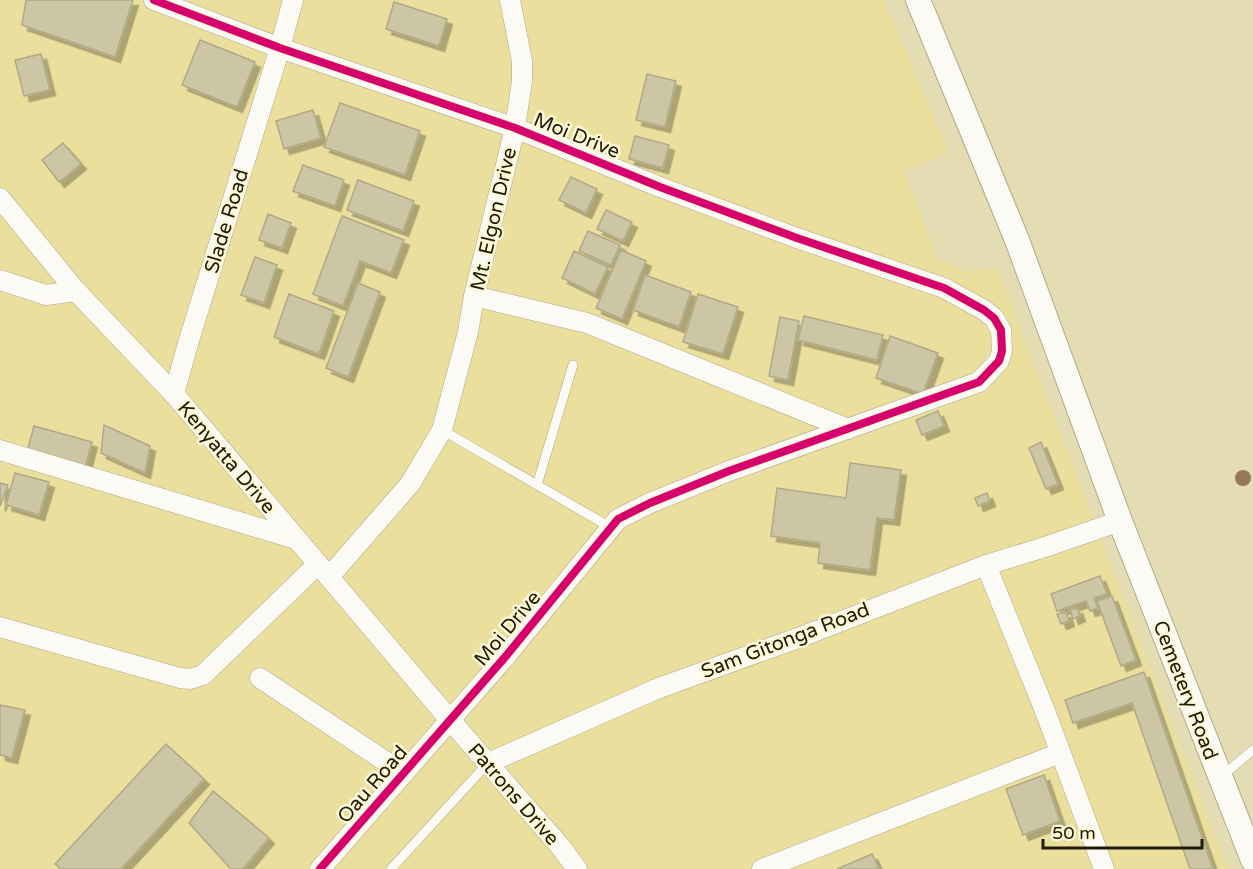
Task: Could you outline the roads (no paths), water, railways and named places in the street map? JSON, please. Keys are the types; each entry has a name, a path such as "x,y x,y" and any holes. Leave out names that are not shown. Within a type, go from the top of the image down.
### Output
{"street":[{"name":"Moi Drive","path":"154,0 280,48 514,128 660,187 797,238 944,288 984,310 994,318 1001,330 1002,351 999,361 979,382 729,471 650,503 618,519 562,590 450,720"},
{"name":"Slade Road","path":"174,394 293,0"},
{"name":"Mt. Elgon Drive","path":"0,627 180,678 190,679 203,675 324,571 410,484 442,430 468,332 474,296 514,128 522,81 522,61 510,0"},
{"name":"Cemetery Road","path":"918,0 1017,240 1120,521 1253,860"},
{"name":"Kenyatta Drive","path":"0,198 76,291 174,394 450,720"},
{"path":"0,280 46,296 76,291"},
{"path":"474,296 587,324 848,429"},
{"path":"0,450 297,539"},
{"name":"Sam Gitonga Road","path":"489,763 659,688 798,638 986,565 1120,521"},
{"path":"986,565 1104,869"},
{"path":"260,678 404,773"},
{"name":"Patrons Drive","path":"450,720 560,846 577,869"},
{"name":"Oau Road","path":"320,869 450,720"},
{"path":"762,869 1060,753"}],"lane":[{"path":"537,484 573,365"},
{"path":"442,430 610,527"},
{"path":"1220,778 1253,750"},
{"path":"391,869 489,763"}]}
